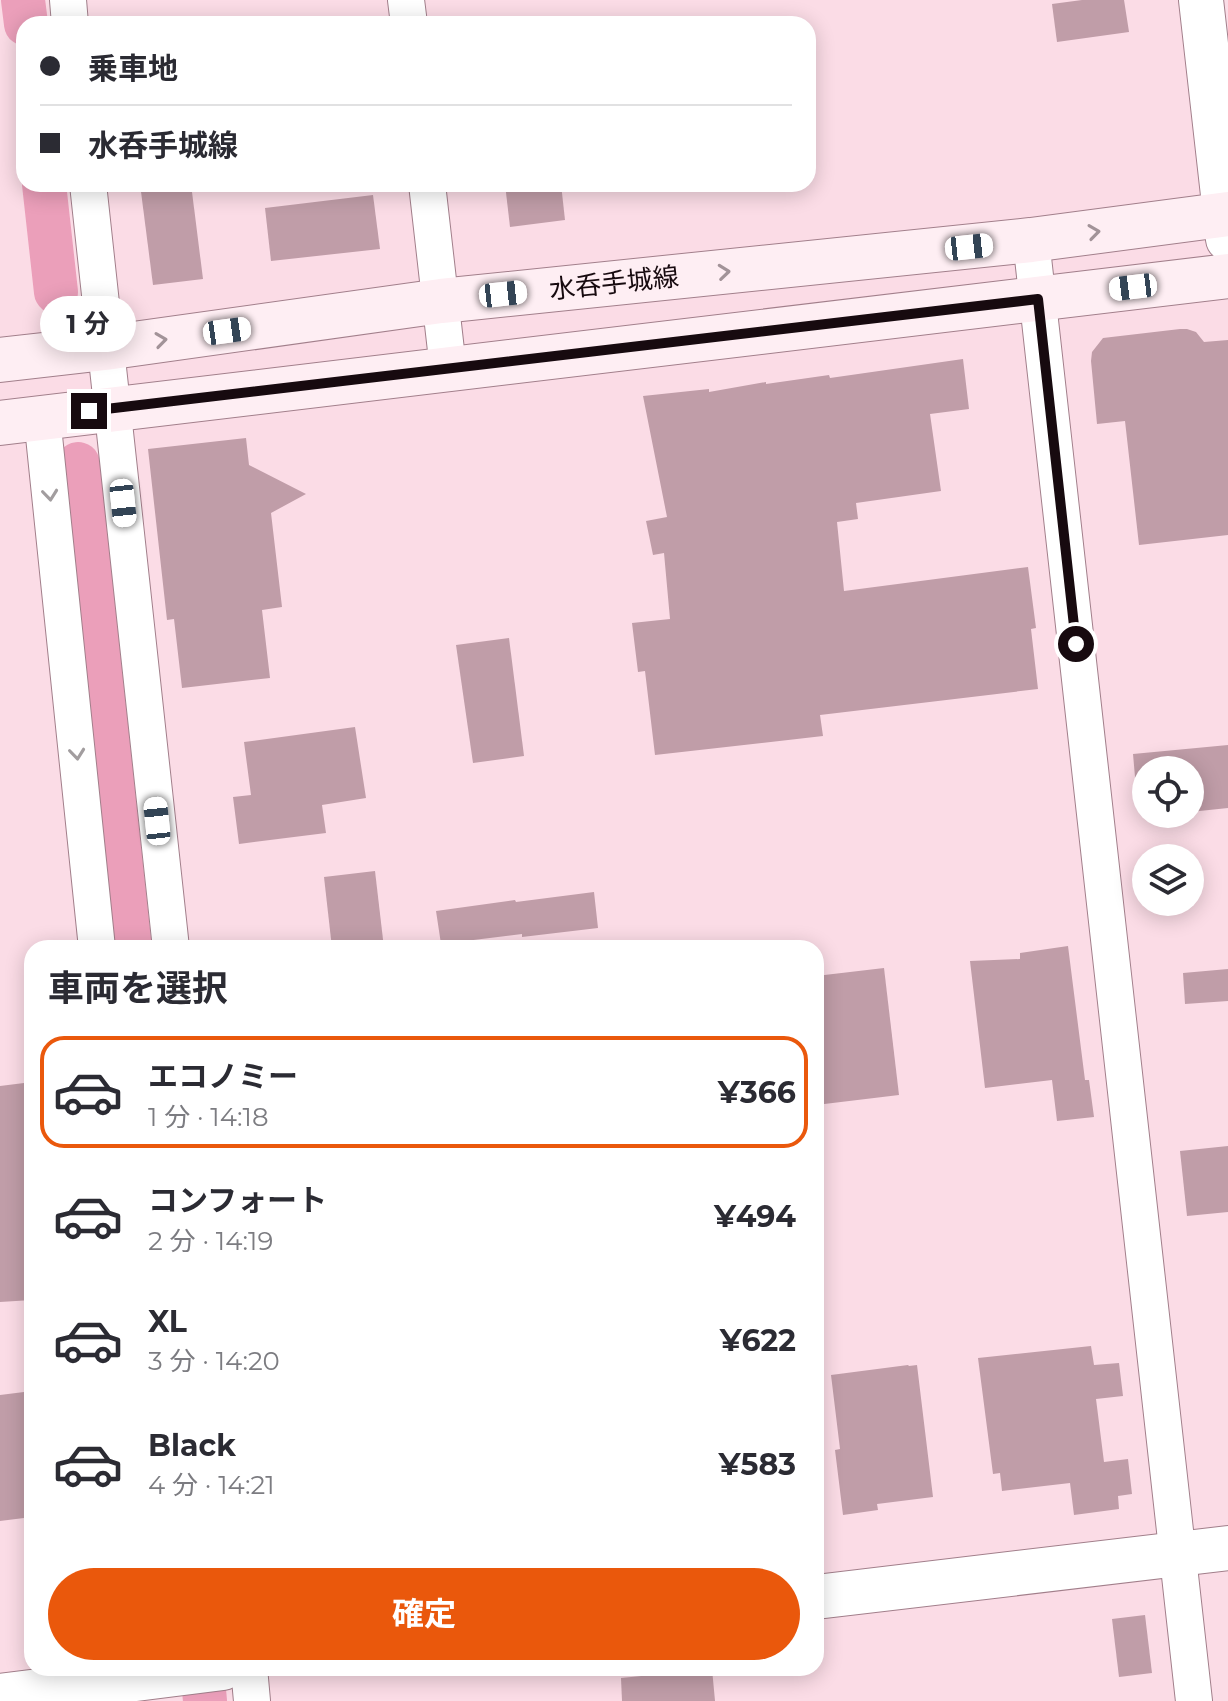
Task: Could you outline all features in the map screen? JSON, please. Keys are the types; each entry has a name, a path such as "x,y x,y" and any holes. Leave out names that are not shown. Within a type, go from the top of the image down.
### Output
{"main road":[{"name":"水呑手城線","path":"0,360 441,301 1227,222"},
{"path":"21,420 1228,276"}],"street":[{"path":"1201,0 1227,222"},
{"path":"89,192 170,940"},
{"path":"428,192 448,368"},
{"path":"1031,240 1194,1701"},
{"path":"21,420 96,940"},
{"path":"824,1596 1228,1548"},
{"path":"250,1676 252,1701"},
{"path":"0,1696 185,1677"}],"building":[{"path":"1124,0 1129,32 1057,42 1052,4"},
{"path":"141,192 192,192 203,279 153,285"},
{"path":"506,192 562,192 565,220 510,227"},
{"path":"373,195 380,249 271,261 265,208"},
{"path":"1180,329 1196,332 1204,342 1228,340 1228,535 1139,545 1125,421 1097,424 1092,352 1103,338"},
{"path":"963,359 969,409 930,414 941,491 856,503 858,519 837,522 844,591 1028,567 1036,628 1031,629 1038,689 820,715 823,736 655,755 645,671 638,672 632,623 670,619 664,553 653,555 646,521 667,517 643,396 709,389 709,392 766,382 829,375 830,378"},
{"path":"246,438 249,465 306,494 271,513 282,607 262,610 270,678 182,688 174,619 167,620 148,449"},
{"path":"509,638 524,756 473,763 456,645"},
{"path":"355,727 366,798 322,805 326,833 239,844 233,797 251,795 244,742"},
{"path":"1228,745 1228,808 1204,811 1204,756 1133,754"},
{"path":"375,871 383,940 331,940 324,877"},
{"path":"594,892 598,928 522,937 522,934 473,940 440,940 436,911"},
{"path":"1068,946 1085,1080 1089,1080 1094,1117 1057,1121 1052,1080 985,1088 970,961 1020,959 1020,953"},
{"path":"884,968 899,1095 824,1104 824,975"},
{"path":"1228,969 1228,1001 1185,1004 1183,973"},
{"path":"24,1083 24,1300 0,1302 0,1086"},
{"path":"1228,1146 1228,1212 1187,1216 1180,1151"},
{"path":"1091,1346 1094,1365 1119,1363 1123,1396 1096,1399 1104,1462 1128,1459 1132,1494 1118,1496 1119,1509 1074,1515 1070,1483 1002,1491 1000,1473 993,1474 978,1358"},
{"path":"917,1365 933,1497 877,1504 878,1510 843,1515 835,1450 840,1449 831,1375"},
{"path":"24,1392 24,1518 0,1521 0,1395"},
{"path":"1145,1615 1152,1673 1119,1677 1112,1619"},
{"path":"713,1676 715,1701 622,1701 621,1678"}],"waterway":[{"path":"23,0 25,16"},
{"path":"45,192 56,292"},
{"path":"78,464 129,940"},
{"path":"203,1676 205,1701"}],"route":[{"path":"89,411 1038,299 1076,644"}]}
